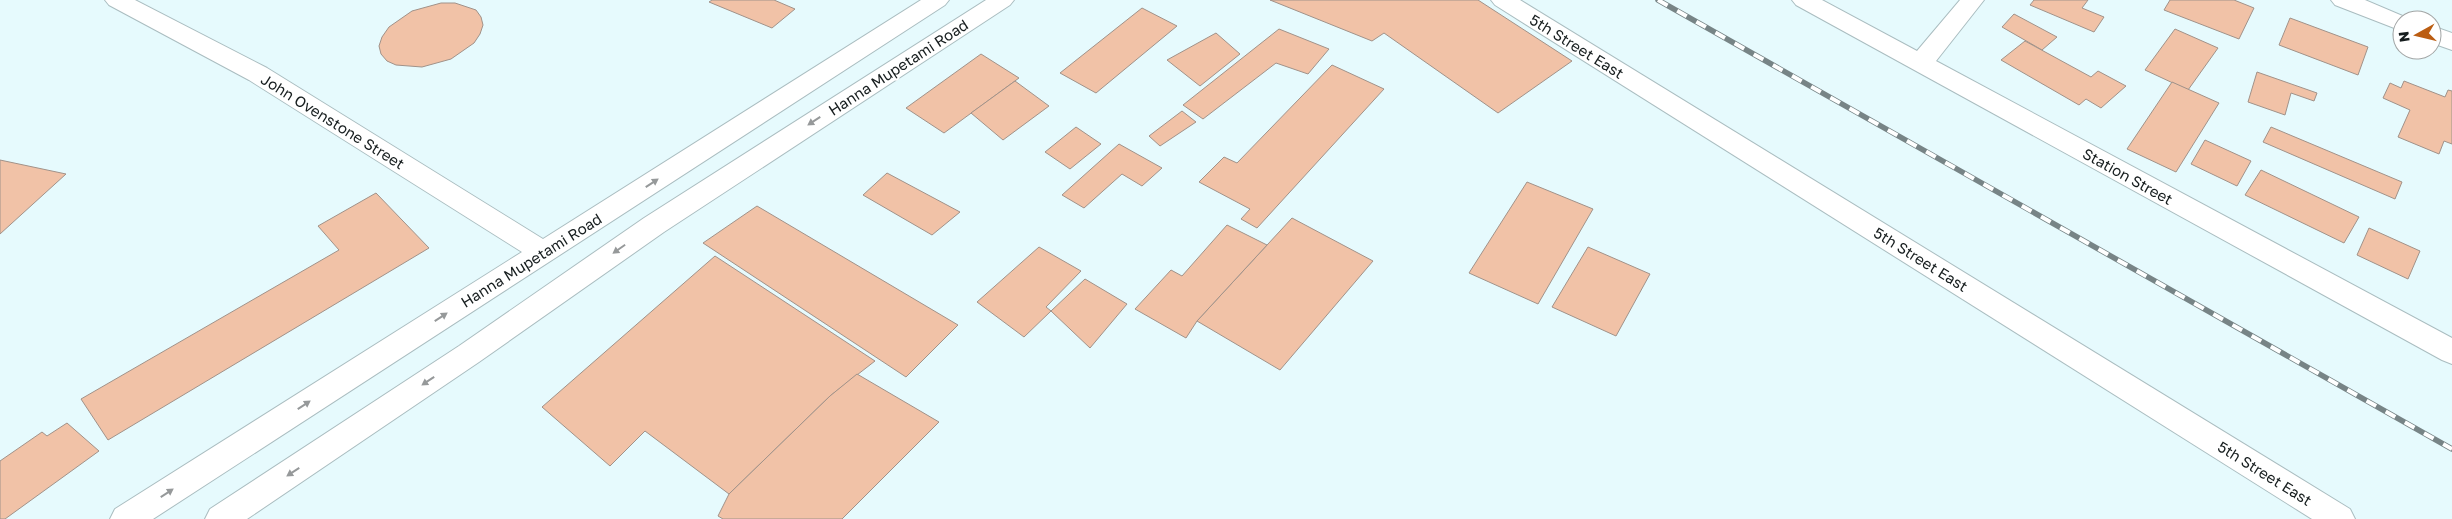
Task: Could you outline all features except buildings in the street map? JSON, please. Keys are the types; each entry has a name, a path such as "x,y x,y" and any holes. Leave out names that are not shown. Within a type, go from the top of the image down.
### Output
{"street":[{"name":"John Ovenstone Street","path":"118,0 258,74 542,252"},
{"name":"Hanna Mupetami Road","path":"126,519 937,0"},
{"name":"Hanna Mupetami Road","path":"220,519 437,376 654,225 1002,0"},
{"name":"5th Street East","path":"1504,0 2339,519"},
{"name":"Station Street","path":"1804,0 2452,352"},
{"path":"1921,63 1972,0"},
{"path":"2343,0 2392,19"},
{"path":"624,201 654,225"}],"railway":[{"path":"1658,0 2452,449"}]}
